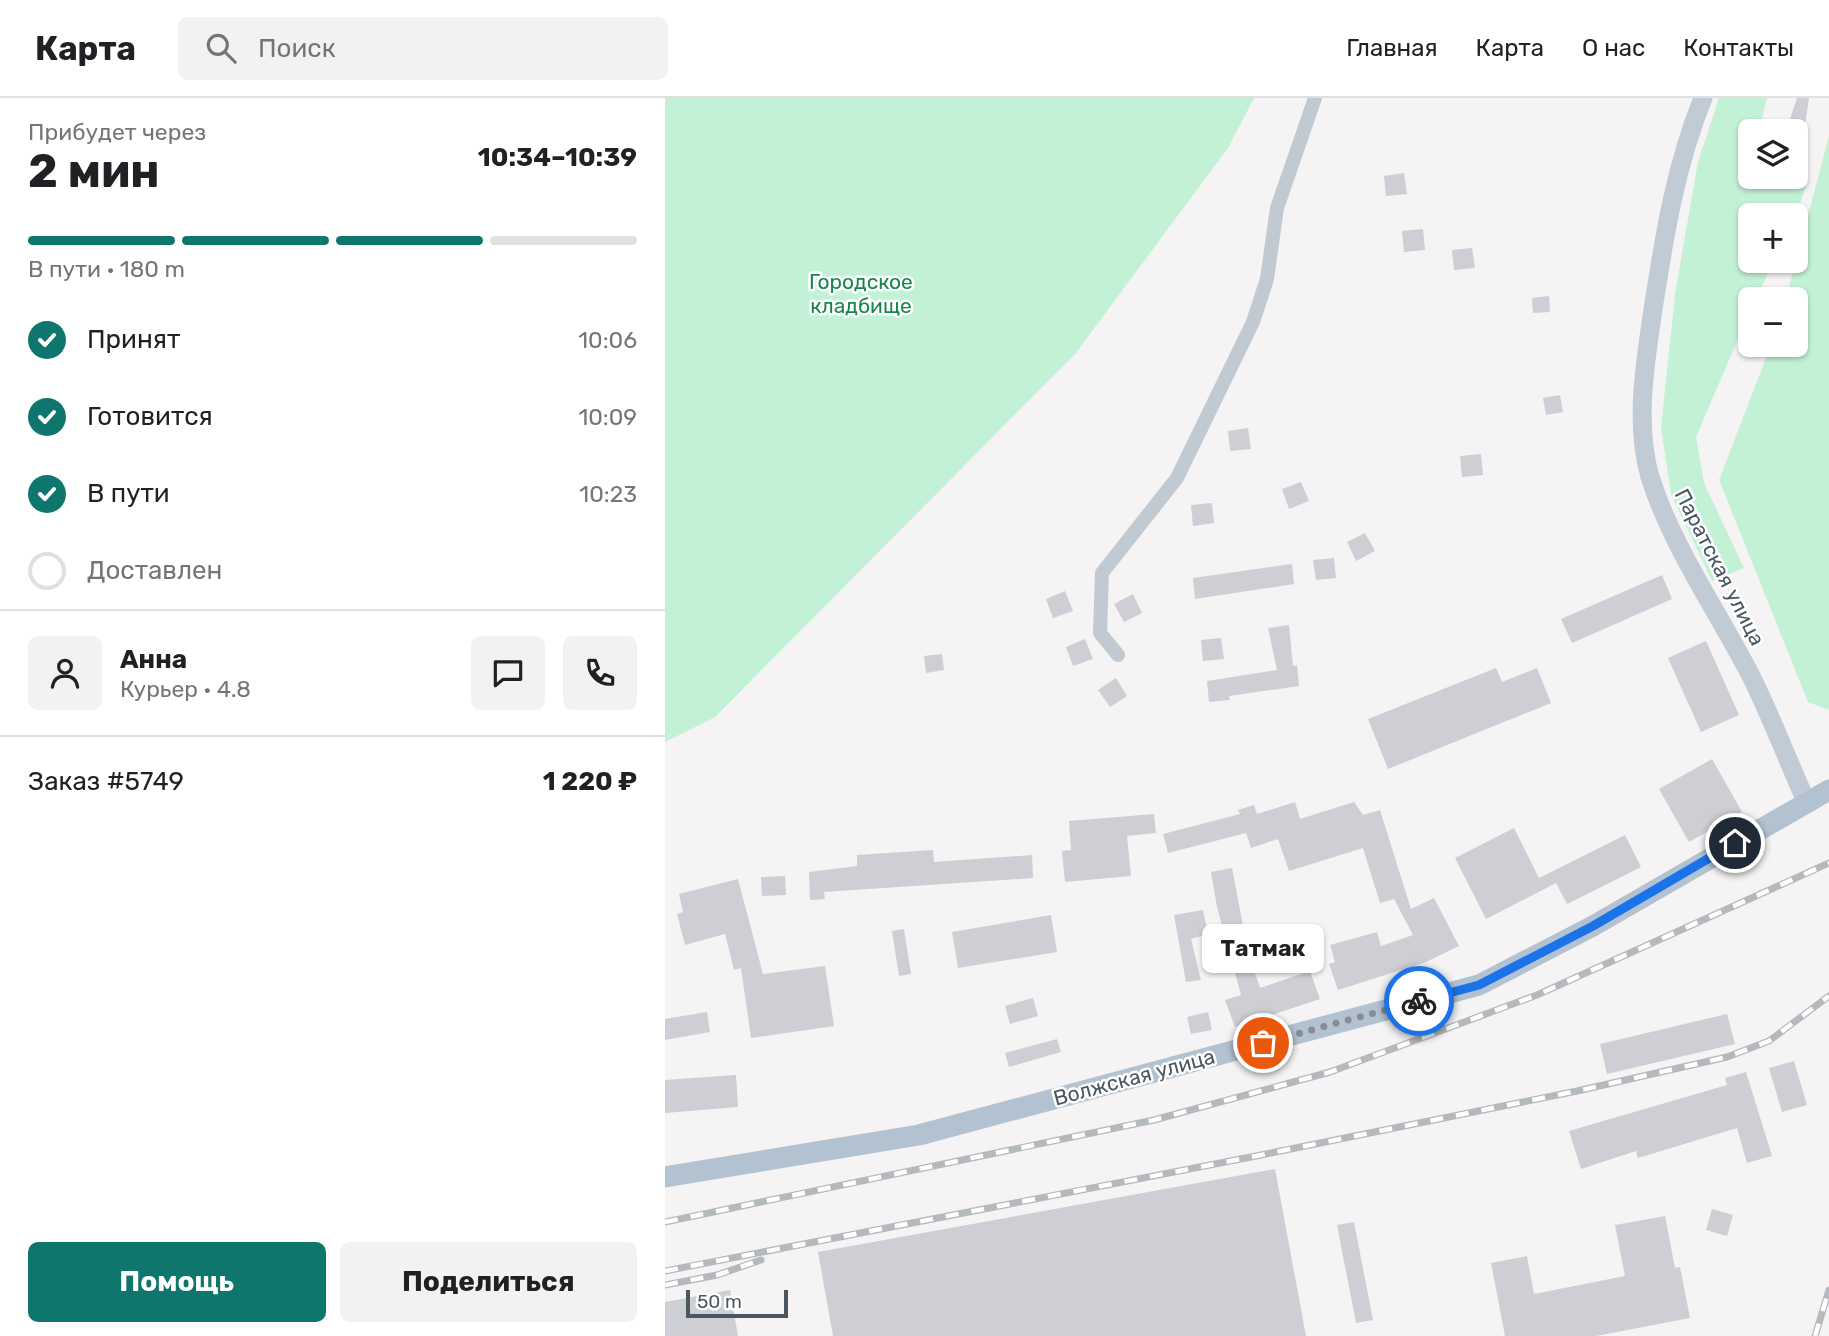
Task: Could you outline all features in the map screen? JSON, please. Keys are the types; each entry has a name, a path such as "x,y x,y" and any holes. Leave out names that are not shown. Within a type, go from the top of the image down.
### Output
{"main road":[{"name":"Паратская улица","path":"1703,98 1685,145 1670,199 1648,342 1643,436 1650,474 1663,511 1753,680 1806,801"},
{"name":"Волжская улица","path":"665,1177 919,1135 1479,985 1593,926 1829,790"}],"street":[{"path":"1118,655 1100,633 1102,573 1177,478 1253,322 1267,279 1277,208 1315,98"}],"green space":[{"name":"Городское кладбище","path":"665,98 1254,98 1228,148 1075,354 715,717 665,742"},
{"path":"1719,98 1767,98 1762,119 1738,119 1738,189 1805,189 1800,203 1738,203 1738,273 1768,273 1762,287 1738,287 1738,339 1696,437 1704,483 1744,568 1712,581 1671,494 1661,428 1675,294 1698,162"},
{"path":"1829,136 1829,710 1808,702 1719,480 1766,357 1808,357 1808,287 1789,287 1793,273 1808,273 1808,216"}],"building":[{"path":"1797,98 1809,98 1806,119 1790,119"},
{"path":"1404,173 1407,194 1386,196 1384,176"},
{"path":"1423,229 1425,250 1404,252 1402,231"},
{"path":"1472,248 1475,268 1454,270 1452,250"},
{"path":"1549,296 1550,312 1533,313 1532,298"},
{"path":"1560,395 1563,412 1546,415 1543,398"},
{"path":"1248,428 1251,449 1230,451 1228,431"},
{"path":"1481,454 1483,475 1462,477 1460,456"},
{"path":"1301,482 1309,501 1289,509 1282,489"},
{"path":"1212,503 1214,523 1193,526 1191,505"},
{"path":"1365,533 1375,551 1356,561 1347,542"},
{"path":"1334,558 1336,578 1316,580 1313,560"},
{"path":"1292,564 1294,584 1195,599 1193,578"},
{"path":"1662,575 1672,599 1572,643 1561,619"},
{"path":"1065,591 1073,611 1053,618 1046,599"},
{"path":"1133,594 1142,613 1124,622 1114,604"},
{"path":"1289,625 1293,666 1297,665 1299,686 1229,696 1230,700 1209,702 1207,681 1277,670 1268,628"},
{"path":"1221,638 1224,659 1203,661 1201,640"},
{"path":"1085,639 1093,659 1073,666 1066,647"},
{"path":"1706,641 1739,715 1701,732 1668,658"},
{"path":"942,654 944,670 926,673 924,656"},
{"path":"1496,668 1502,682 1537,668 1551,703 1388,769 1368,719"},
{"path":"1116,678 1127,696 1110,707 1098,690"},
{"path":"1712,759 1742,812 1689,842 1659,789"},
{"path":"1295,802 1300,819 1354,802 1363,815 1380,810 1411,909 1434,898 1459,946 1426,962 1338,990 1329,964 1335,962 1330,945 1377,932 1381,946 1413,935 1394,899 1380,903 1363,848 1289,871 1278,839 1251,848 1246,833 1168,853 1163,834 1240,814 1238,810 1254,805 1257,814"},
{"path":"1154,814 1156,833 1127,836 1131,876 1065,882 1062,851 1071,850 1069,821"},
{"path":"1514,828 1539,878 1625,835 1641,867 1567,904 1556,883 1486,919 1455,858"},
{"path":"933,850 934,862 1032,855 1033,878 824,892 825,899 810,900 809,872 857,866 857,855"},
{"path":"1232,868 1248,952 1260,988 1310,971 1320,999 1235,1027 1225,1000 1241,995 1217,907 1211,872"},
{"path":"785,876 786,895 762,896 761,877"},
{"path":"738,879 763,974 825,966 834,1026 751,1038 741,968 734,970 725,934 685,945 677,914 683,912 679,894"},
{"path":"1203,910 1208,934 1191,939 1201,980 1186,982 1174,915"},
{"path":"1051,915 1057,952 958,968 952,932"},
{"path":"904,929 911,974 899,976 892,931"},
{"path":"1033,998 1038,1016 1010,1024 1005,1006"},
{"path":"707,1012 710,1032 665,1040 665,1019"},
{"path":"1208,1012 1212,1030 1191,1034 1187,1017"},
{"path":"1727,1014 1735,1044 1607,1074 1600,1044"},
{"path":"1057,1039 1061,1052 1009,1067 1005,1053"},
{"path":"1794,1061 1807,1105 1782,1112 1769,1068"},
{"path":"1746,1072 1772,1156 1747,1163 1737,1128 1638,1158 1636,1151 1581,1169 1569,1131 1727,1085 1725,1078"},
{"path":"736,1075 738,1107 665,1113 665,1080"},
{"path":"1275,1169 1306,1336 833,1336 818,1252"},
{"path":"1712,1209 1733,1215 1727,1236 1706,1230"},
{"path":"1665,1216 1675,1268 1680,1267 1690,1318 1596,1336 1505,1336 1491,1263 1527,1256 1534,1294 1625,1276 1615,1225"},
{"path":"1354,1222 1373,1320 1356,1323 1337,1225"},
{"path":"730,1290 738,1336 665,1336 665,1302"}],"railway":[{"path":"665,1222 1154,1120 1330,1072 1537,995 1829,863"},
{"path":"665,1271 1256,1156 1577,1091 1727,1057 1769,1041 1829,996"},
{"path":"665,1285 717,1275 761,1260"},
{"path":"1815,1336 1829,1290"}],"way so far":[{"path":"1263,1043 1419,1001"}],"place":[{"name":"Татмак","path":"1263,1043"}],"route":[{"path":"1419,1001 1479,985 1593,926 1735,843"}]}
